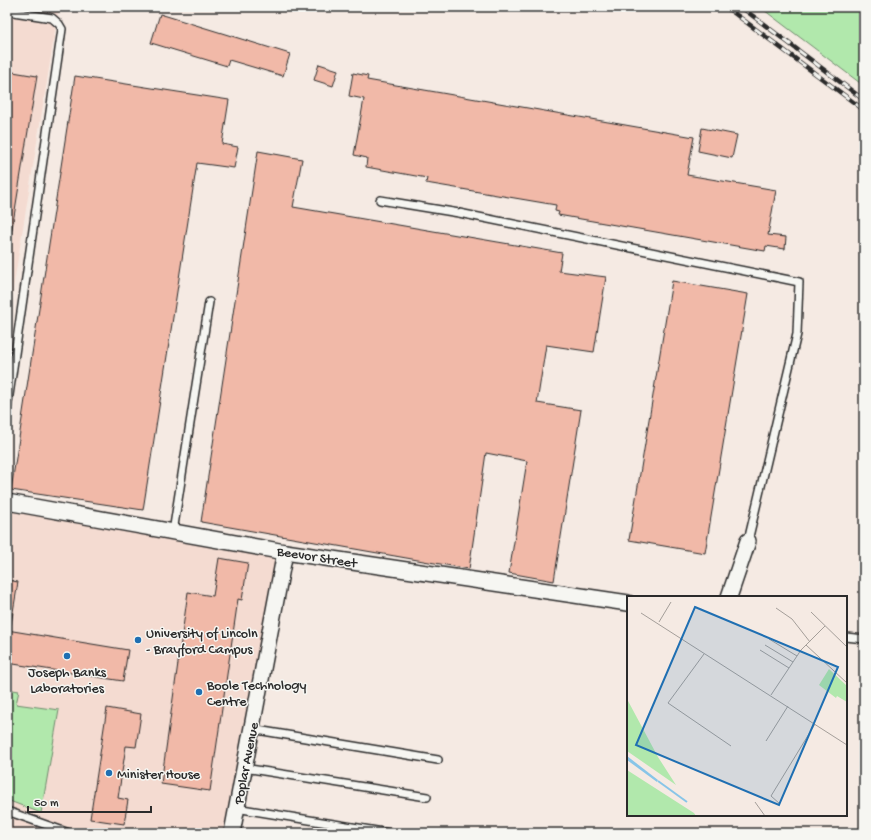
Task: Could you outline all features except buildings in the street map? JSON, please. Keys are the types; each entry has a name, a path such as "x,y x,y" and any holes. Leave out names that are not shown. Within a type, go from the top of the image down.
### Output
{"street":[{"name":"Beevor Street","path":"7,502 285,552 627,603"},
{"path":"729,596 748,541"},
{"name":"Poplar Avenue","path":"232,833 285,552"}],"lane":[{"path":"7,11 52,18 62,29 7,409"},
{"path":"380,200 459,213 799,282 797,334 748,541"},
{"path":"173,532 210,302"},
{"path":"847,637 864,639"},
{"path":"251,729 438,760"},
{"path":"244,768 427,797"},
{"path":"236,808 389,833"},
{"path":"7,811 70,833"}],"shaded area":[{"path":"7,7 59,7 7,326"},
{"name":"University of Lincoln - Brayford Campus","path":"7,502 285,552 232,833 7,833"}],"green space":[{"path":"760,7 864,7 864,86"},
{"path":"7,689 19,691 16,704 59,710 41,813 7,800"}],"railway":[{"path":"726,7 864,110"},
{"path":"741,7 864,100"}],"place":[{"name":"University of Lincoln - Brayford Campus","path":"138,640"},
{"name":"Joseph Banks Laboratories","path":"67,656"},
{"name":"Boole Technology Centre","path":"199,692"},
{"name":"Minister House","path":"109,773"}]}
